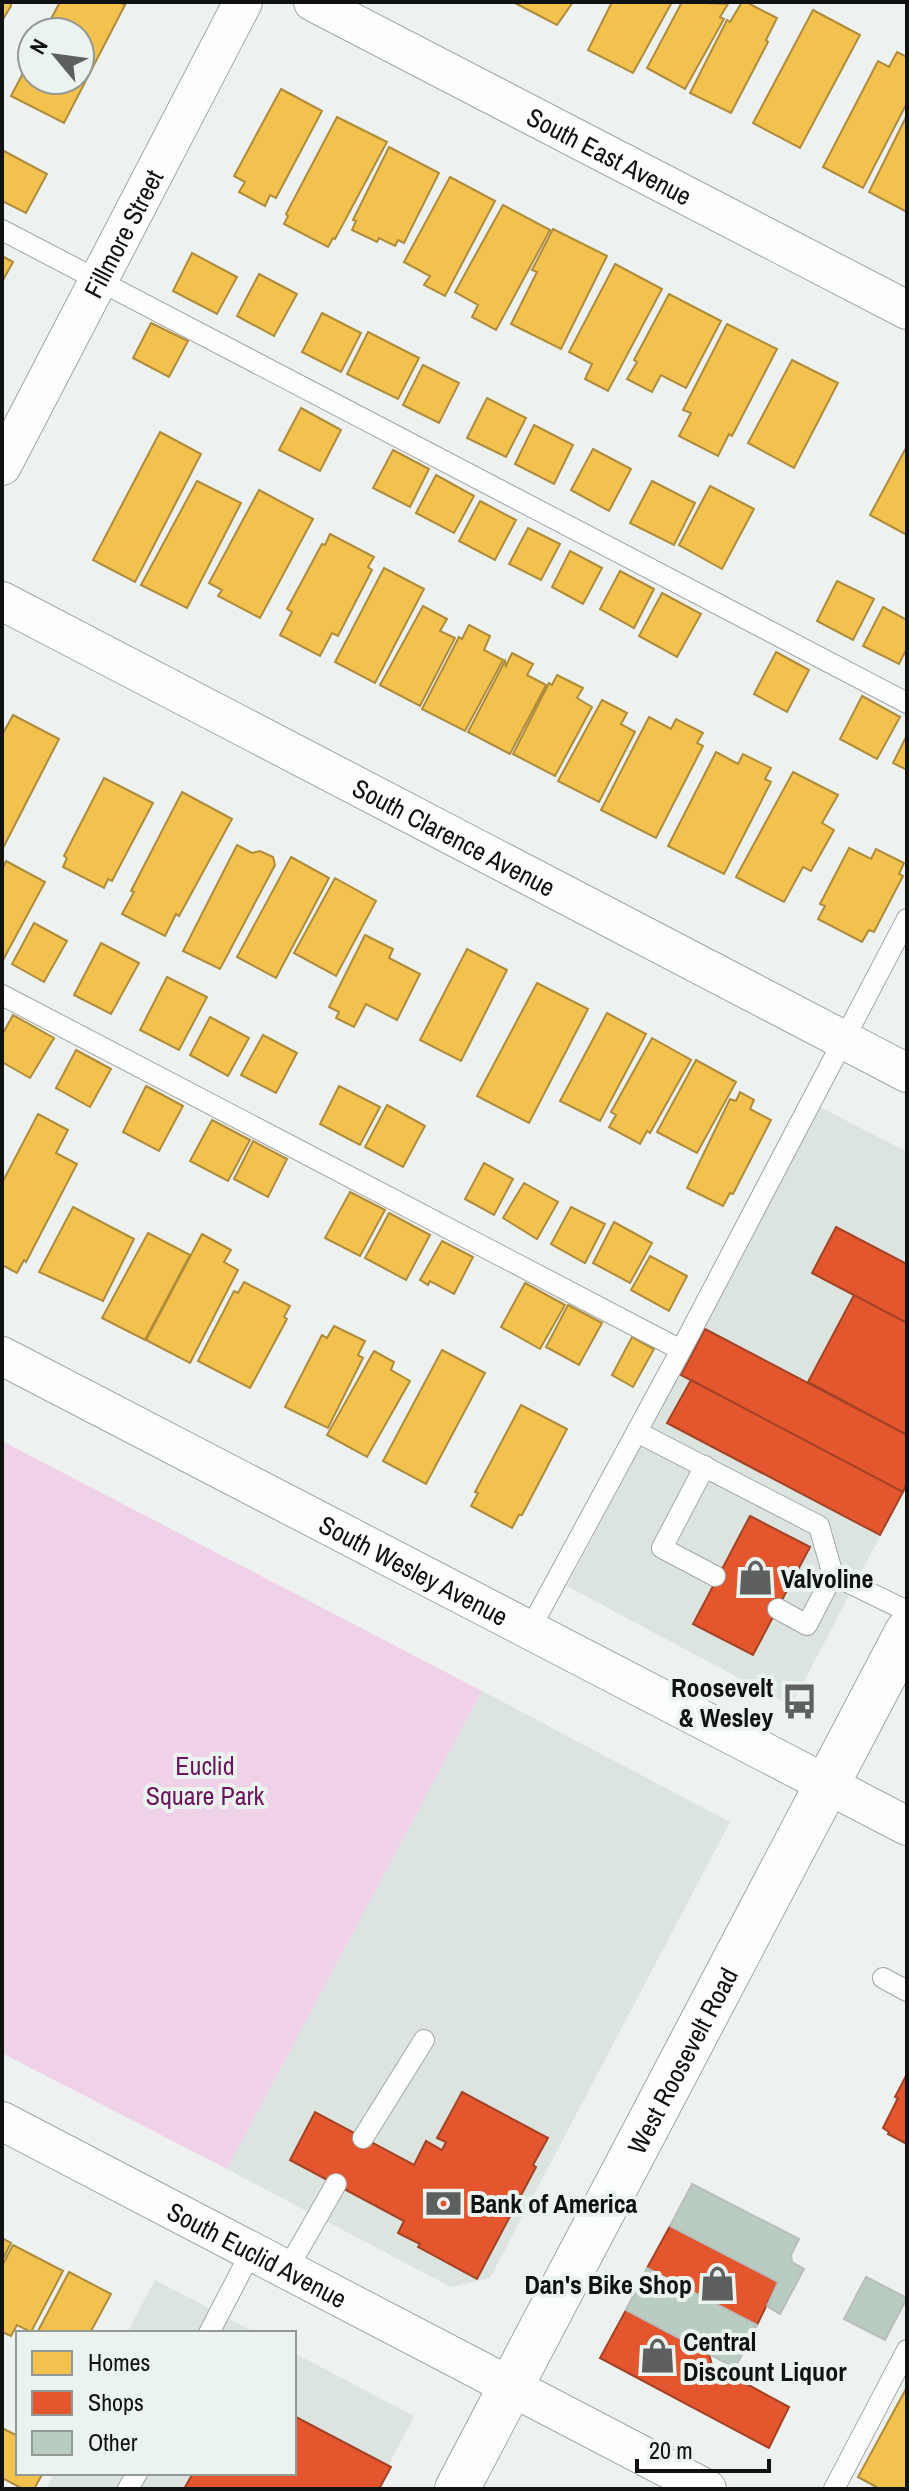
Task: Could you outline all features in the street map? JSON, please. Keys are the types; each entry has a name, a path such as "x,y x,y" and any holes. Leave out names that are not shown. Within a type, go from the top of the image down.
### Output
{"main road":[{"name":"West Roosevelt Road","path":"457,2489 907,1632"}],"street":[{"name":"Fillmore Street","path":"2,466 243,2"},
{"name":"South East Avenue","path":"313,2 907,310"},
{"name":"South Clarence Avenue","path":"2,601 907,1073"},
{"name":"South Wesley Avenue","path":"2,1356 907,1826"},
{"name":"South Euclid Avenue","path":"2,2121 707,2489"}],"lane":[{"path":"2,230 907,703"},
{"path":"530,1629 681,1350 907,919"},
{"path":"2,995 681,1350"},
{"path":"637,1432 819,1526 833,1575 807,1625 778,1609"},
{"path":"705,1466 662,1548 715,1576"},
{"path":"833,1575 907,1611"},
{"path":"883,1978 907,1991"},
{"path":"363,2138 424,2040"},
{"path":"287,2270 336,2184"},
{"path":"210,2331 251,2252"},
{"path":"834,2489 907,2350"}],"shaded area":[{"path":"820,1107 907,1152 907,1485 791,1706 567,1586"},
{"path":"482,1691 730,1822 490,2278 451,2287 227,2169"},
{"path":"155,2280 252,2331 128,2331"},
{"path":"296,2354 414,2416 376,2489 46,2489 53,2475 296,2475"}],"green space":[{"name":"Euclid Square Park","path":"2,1441 482,1691 227,2169 2,2053"}],"building: Homes":[{"path":"2,2 11,2 11,6 2,21"},
{"path":"60,2 119,2 125,5 96,61 96,16 53,16"},
{"path":"513,2 573,2 557,25"},
{"path":"612,2 672,2 633,73 588,50"},
{"path":"682,2 728,4 720,17 724,19 685,89 647,68"},
{"path":"742,2 777,18 731,113 690,93 727,20 730,22"},
{"path":"813,10 860,35 800,148 753,123"},
{"path":"897,52 907,57 907,103 863,188 823,167 878,61 889,67"},
{"path":"16,86 16,96 78,96 64,123 11,96"},
{"path":"281,89 322,111 276,198 270,195 265,206 239,192 245,182 234,176"},
{"path":"907,115 907,212 869,192"},
{"path":"337,117 387,142 328,247 284,224 286,214"},
{"path":"389,147 439,173 404,243 398,240 395,246 379,238 377,242 352,230 356,221 353,220"},
{"path":"2,150 47,174 26,213 2,201"},
{"path":"450,177 495,201 445,296 424,285 430,276 404,262"},
{"path":"503,205 550,230 496,330 472,317 478,305 455,292"},
{"path":"553,229 607,256 561,349 511,324 537,272 532,270"},
{"path":"192,253 237,277 217,314 173,291"},
{"path":"2,256 13,262 2,282"},
{"path":"615,264 662,289 608,391 585,379 592,364 569,352"},
{"path":"259,274 297,294 274,336 237,316"},
{"path":"669,294 721,321 686,388 661,375 652,392 627,379"},
{"path":"322,313 361,333 341,372 302,352"},
{"path":"151,323 188,341 169,377 133,358"},
{"path":"727,324 777,349 732,436 729,434 718,456 679,436 691,413 683,410"},
{"path":"368,332 419,358 398,399 347,374"},
{"path":"792,360 838,383 794,468 748,443"},
{"path":"423,365 459,383 439,423 403,405"},
{"path":"487,398 526,418 506,457 467,438"},
{"path":"301,408 341,430 320,471 279,450"},
{"path":"534,425 573,445 554,484 515,464"},
{"path":"160,432 201,454 135,582 93,560"},
{"path":"907,446 907,535 870,515"},
{"path":"593,449 631,469 609,511 571,490"},
{"path":"393,450 429,469 410,507 373,488"},
{"path":"436,475 474,496 454,533 416,513"},
{"path":"197,481 241,503 187,608 141,585"},
{"path":"652,481 695,503 674,545 630,523"},
{"path":"710,486 754,509 722,569 679,545"},
{"path":"259,490 313,519 260,618 218,596 222,590 209,583"},
{"path":"480,501 516,520 495,560 459,541"},
{"path":"528,528 560,544 541,580 509,564"},
{"path":"330,534 374,557 368,567 372,570 338,636 332,633 320,656 280,635 292,612 287,609"},
{"path":"570,551 602,568 583,604 552,587"},
{"path":"384,568 424,589 375,683 335,662"},
{"path":"620,571 654,589 634,628 600,609"},
{"path":"837,581 874,599 853,640 817,621"},
{"path":"662,593 701,614 677,657 639,636"},
{"path":"423,606 447,619 440,631 455,638 420,706 380,685"},
{"path":"883,607 907,620 907,648 899,664 863,646"},
{"path":"469,625 490,636 484,650 503,660 465,731 422,709 459,637 462,639"},
{"path":"776,652 809,670 787,712 754,694"},
{"path":"512,653 533,664 527,675 546,685 510,754 468,732"},
{"path":"557,675 583,688 577,698 592,707 555,776 513,754 549,683 552,685"},
{"path":"862,696 900,717 877,759 840,739"},
{"path":"602,700 627,713 621,724 635,732 599,802 558,781"},
{"path":"13,715 59,739 4,846 2,735"},
{"path":"649,717 671,729 676,719 703,733 697,743 703,746 656,838 601,810"},
{"path":"907,735 907,770 893,763"},
{"path":"716,752 738,764 743,754 771,768 765,779 771,782 724,874 668,846"},
{"path":"793,772 838,795 822,823 834,830 811,871 803,867 784,902 736,877"},
{"path":"104,778 153,803 112,881 108,879 104,888 63,867 67,858 64,856"},
{"path":"182,792 232,819 165,936 122,914"},
{"path":"237,845 252,853 260,851 273,857 275,865 220,969 183,951"},
{"path":"849,848 871,859 876,849 904,863 899,874 903,876 874,932 869,930 862,942 818,919 825,906 820,904"},
{"path":"291,857 329,878 276,978 237,957"},
{"path":"6,861 45,882 2,962 2,870"},
{"path":"335,878 376,901 336,976 294,953"},
{"path":"34,923 67,941 44,982 12,964"},
{"path":"365,935 393,949 389,958 420,974 397,1020 366,1004 354,1027 336,1018 339,1012 329,1007"},
{"path":"101,943 139,963 111,1014 74,995"},
{"path":"467,949 507,970 461,1061 420,1040"},
{"path":"167,977 207,997 179,1050 140,1030"},
{"path":"537,983 588,1009 529,1123 477,1096"},
{"path":"607,1013 646,1034 600,1121 560,1101"},
{"path":"13,1015 54,1038 30,1078 2,1062 2,1035"},
{"path":"210,1017 249,1038 228,1076 190,1055"},
{"path":"263,1035 297,1053 276,1093 241,1075"},
{"path":"652,1038 691,1060 650,1133 647,1131 640,1144 609,1127 616,1115 611,1112"},
{"path":"76,1050 111,1069 90,1107 56,1088"},
{"path":"696,1060 736,1082 697,1153 657,1132"},
{"path":"146,1086 183,1106 159,1151 123,1132"},
{"path":"339,1086 380,1107 360,1145 320,1124"},
{"path":"740,1092 754,1100 750,1109 771,1120 733,1194 730,1193 723,1206 687,1188 730,1099 736,1101"},
{"path":"387,1105 425,1126 403,1167 365,1147"},
{"path":"38,1114 68,1130 56,1153 77,1164 26,1262 24,1260 17,1273 2,1265 2,1183"},
{"path":"212,1120 250,1140 228,1181 190,1161"},
{"path":"253,1141 287,1159 268,1197 234,1179"},
{"path":"484,1163 513,1179 494,1215 465,1199"},
{"path":"524,1183 558,1202 537,1239 503,1218"},
{"path":"350,1192 385,1210 360,1256 325,1238"},
{"path":"73,1207 134,1239 103,1301 39,1272"},
{"path":"571,1207 605,1224 585,1263 551,1244"},
{"path":"389,1213 430,1235 406,1280 365,1258"},
{"path":"614,1222 652,1243 630,1283 593,1263"},
{"path":"148,1233 190,1255 145,1340 102,1318"},
{"path":"202,1234 231,1250 224,1262 238,1270 190,1363 146,1340"},
{"path":"442,1241 473,1257 454,1294 430,1281 428,1285 420,1280"},
{"path":"650,1256 687,1276 669,1311 631,1290"},
{"path":"244,1282 290,1306 284,1317 287,1319 250,1388 198,1361 234,1291 238,1293"},
{"path":"525,1283 565,1305 540,1349 501,1327"},
{"path":"568,1305 602,1323 579,1365 546,1347"},
{"path":"334,1326 365,1341 358,1355 363,1358 328,1428 285,1407 322,1335 327,1338"},
{"path":"632,1337 654,1349 633,1387 612,1375"},
{"path":"442,1350 485,1373 426,1484 383,1461"},
{"path":"374,1351 394,1362 391,1370 410,1381 367,1457 327,1435"},
{"path":"521,1405 567,1429 522,1515 512,1528 471,1506 478,1493 475,1492"},
{"path":"2,2238 11,2243 2,2261"},
{"path":"13,2245 63,2271 32,2331 17,2325 11,2336 2,2332 2,2266"},
{"path":"69,2272 111,2294 91,2331 38,2331"},
{"path":"907,2387 907,2489 880,2489 858,2477"},
{"path":"2,2428 16,2435 16,2475 42,2475 34,2489 23,2489 2,2478"}],"building: Shops":[{"path":"836,1227 907,1264 907,1323 812,1273"},
{"path":"854,1295 907,1323 907,1435 808,1382"},
{"path":"705,1329 907,1435 907,1483 903,1492 681,1375"},
{"path":"691,1380 903,1492 880,1535 667,1423"},
{"name":"Valvoline","path":"750,1516 810,1547 753,1655 693,1624"},
{"path":"907,2074 907,2144 883,2128"},
{"name":"Bank of America","path":"462,2092 548,2138 477,2279 398,2233 404,2221 290,2160 315,2112 414,2165 426,2141 442,2150 446,2142 437,2138"},
{"path":"670,2226 778,2282 757,2325 647,2268"},
{"path":"626,2310 709,2354 712,2365 789,2407 769,2448 600,2358"},
{"path":"296,2417 391,2467 379,2489 184,2489 192,2475 296,2475"}],"building: Other":[{"path":"692,2184 799,2239 791,2255 792,2262 804,2269 780,2314 767,2306 778,2282 670,2226"},
{"path":"647,2268 757,2325 735,2368 626,2310"},
{"path":"866,2277 907,2298 885,2340 844,2319"}],"place":[{"name":"Valvoline","path":"755,1578"},
{"name":"Roosevelt & Wesley","path":"799,1702"},
{"name":"Bank of America","path":"444,2203"},
{"name":"Dan's Bike Shop","path":"718,2284"},
{"name":"Central Discount Liquor","path":"657,2356"}]}
